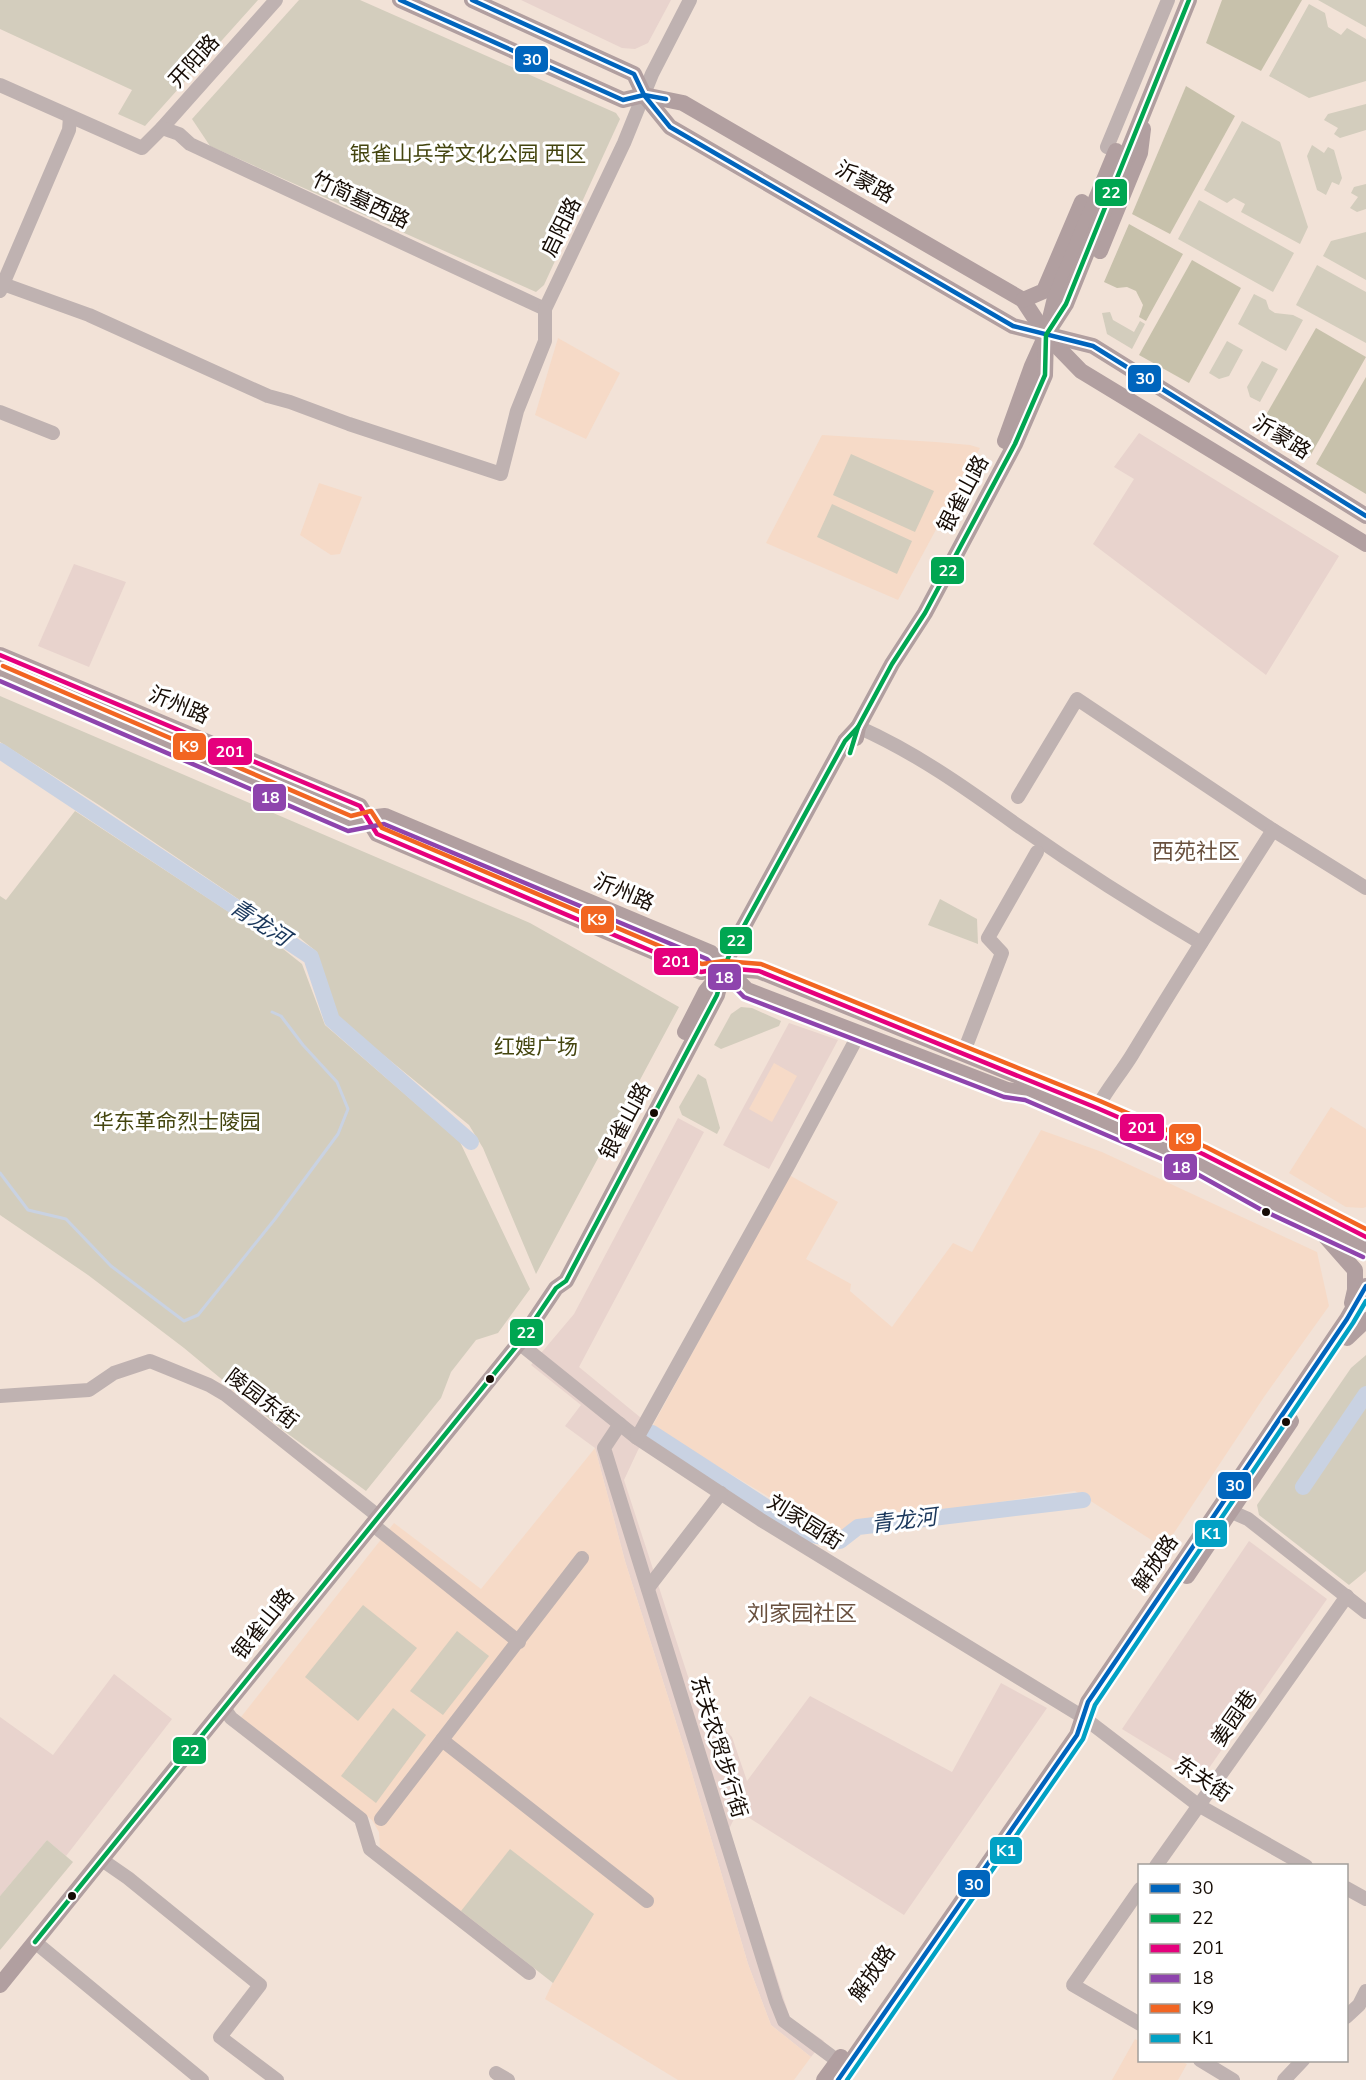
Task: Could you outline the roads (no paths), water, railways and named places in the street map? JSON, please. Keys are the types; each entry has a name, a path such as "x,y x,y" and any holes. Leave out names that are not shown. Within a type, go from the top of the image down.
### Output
{"main road":[{"name":"沂蒙路","path":"400,0 623,100 644,95 683,103 1023,300 1046,335 1081,371 1366,544"},
{"name":"沂蒙路","path":"472,0 634,74 644,95 670,127 1013,326 1093,346 1366,516"},
{"name":"银雀山路","path":"1046,335 1055,298 1114,143 1177,0"},
{"name":"银雀山路","path":"0,1985 519,1343 556,1288 559,1270 706,991 724,968 743,950 854,746 858,727 892,664 916,608 1005,441 1032,366 1046,335 1066,304 1189,0"},
{"path":"1046,335 1076,310 1140,153 1147,102"},
{"path":"1023,300 1044,291 1100,160 1114,143"},
{"name":"沂州路","path":"0,655 360,806 368,818"},
{"name":"沂州路","path":"0,673 351,824 368,818 385,816 711,953 747,990 1007,1090 1027,1093 1077,1114 1200,1167 1318,1229 1366,1250"},
{"path":"724,968 759,971 1097,1108 1203,1154 1366,1237"},
{"path":"1318,1211 1360,1223 1366,1222"},
{"path":"1318,1229 1355,1270 1355,1290 1347,1319"},
{"name":"解放路","path":"838,2080 1077,1735 1088,1702 1347,1319 1366,1286"},
{"name":"解放路","path":"824,2080 1069,1730 1096,1708 1232,1512 1347,1338 1366,1303"},
{"path":"1347,1338 1366,1320"}],"street":[{"name":"开阳路","path":"70,117 142,148 276,0"},
{"name":"启阳路","path":"545,309 624,142 655,68 690,0"},
{"path":"1114,143 1168,0"},
{"path":"1140,153 1148,119 1197,0"},
{"path":"0,86 70,117 69,130 2,288 89,315 268,396 501,474 518,411 545,341 545,309"},
{"name":"竹简墓西路","path":"162,128 179,134 190,144 545,309"},
{"path":"0,412 53,434"},
{"path":"1018,797 1077,699 1273,830 1366,888"},
{"path":"858,727 923,761 1130,901 1201,943"},
{"path":"1097,1108 1273,830"},
{"path":"963,1054 1002,953 988,938 1037,852"},
{"path":"637,1438 859,1034"},
{"name":"刘家园街","path":"519,1343 637,1438 721,1493 1083,1717"},
{"name":"陵园东街","path":"0,1396 89,1390 114,1373 150,1361 210,1385 226,1395 519,1641"},
{"name":"东关农贸步行街","path":"620,1424 604,1448 780,2011 784,2021 838,2061"},
{"path":"648,1588 721,1493"},
{"path":"1232,1512 1248,1519 1366,1612"},
{"path":"381,1819 582,1558"},
{"name":"姜园巷","path":"1157,1864 1347,1596"},
{"path":"224,1708 231,1718 361,1818 370,1849 529,1973"},
{"name":"东关街","path":"1083,1717 1198,1805 1302,1864"},
{"path":"442,1740 647,1901"},
{"path":"102,1860 128,1878 260,1985 220,2037 276,2080"},
{"path":"1348,1889 1366,1899"},
{"path":"1138,1892 1073,1985 1138,2023"},
{"path":"35,1942 202,2080"},
{"path":"1348,2016 1359,2005 1366,1991"},
{"path":"1202,2062 1233,2080"},
{"path":"1284,2080 1301,2062"},
{"path":"496,2073 508,2080"}],"waterway":[{"name":"青龙河","path":"0,751 311,957 332,1020 471,1142"},
{"path":"0,1173 28,1210 66,1219 111,1266 184,1321 198,1315 275,1219 338,1134 348,1109 337,1082 303,1045 281,1016 272,1012"},
{"name":"青龙河","path":"1303,1487 1366,1394"},
{"name":"青龙河","path":"652,1433 808,1534 840,1541 858,1527 1083,1500"}],"district":[{"name":"西苑社区","path":"1196,852"},
{"name":"刘家园社区","path":"802,1614"}],"park label":[{"name":"银雀山兵学文化公园 西区","path":"468,154"},
{"name":"红嫂广场","path":"536,1047"},
{"name":"华东革命烈士陵园","path":"177,1122"}]}
